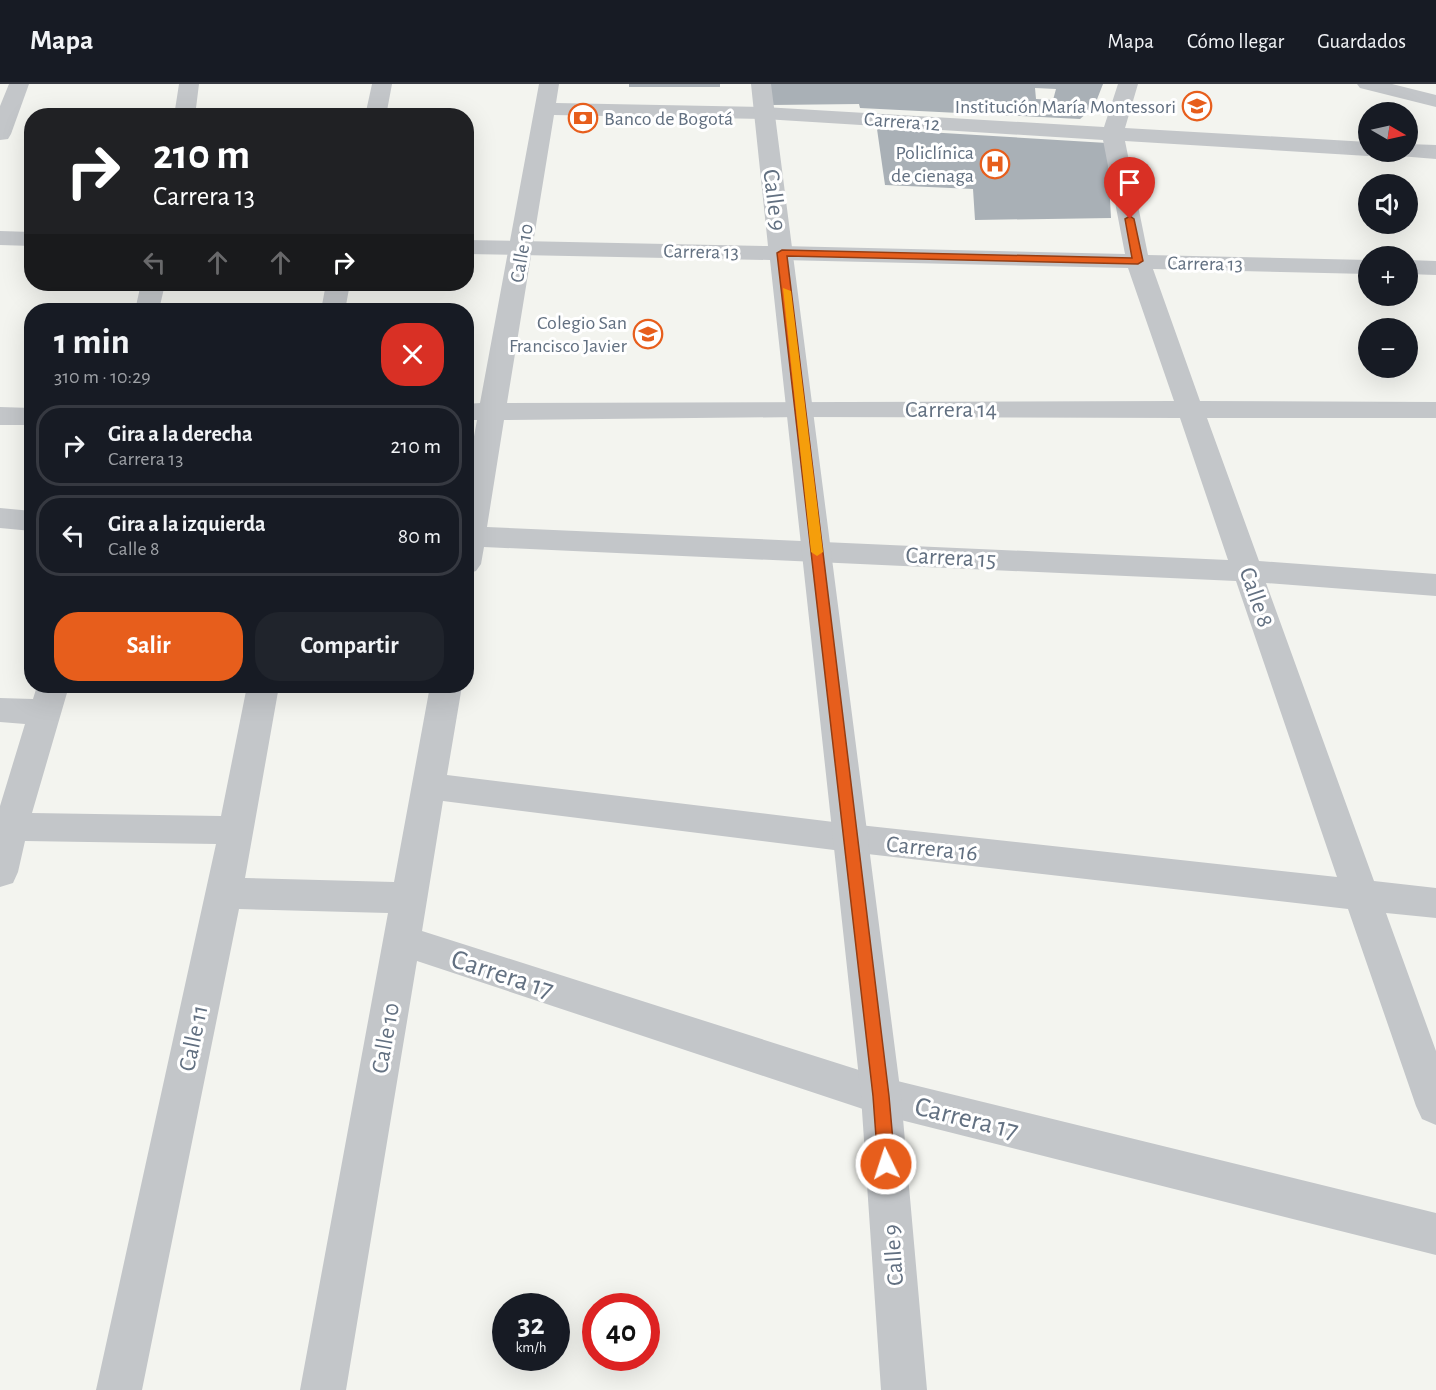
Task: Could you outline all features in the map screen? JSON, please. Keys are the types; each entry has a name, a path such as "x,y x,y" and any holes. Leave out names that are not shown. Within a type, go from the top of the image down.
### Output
{"street":[{"path":"0,87 20,84"},
{"path":"0,134 20,84"},
{"path":"185,108 189,84"},
{"path":"377,108 382,84"},
{"name":"Calle 10","path":"474,514 494,411 549,84"},
{"name":"Calle 8","path":"1128,84 1113,134 1138,261 1436,1106"},
{"path":"1367,84 1436,101"},
{"name":"Carrera 12","path":"544,109 763,98 1113,134 1358,148"},
{"name":"Calle 9","path":"763,98 881,1096 904,1390"},
{"path":"1418,152 1436,153"},
{"path":"0,238 24,239"},
{"name":"Carrera 13","path":"474,247 1358,267"},
{"path":"1418,267 1436,268"},
{"name":"Carrera 14","path":"474,411 1436,410"},
{"path":"0,416 24,417"},
{"path":"0,518 24,520"},
{"name":"Carrera 15","path":"474,545 817,551 1247,571 1436,585"},
{"name":"Calle 11","path":"119,1390 224,893 262,693"},
{"name":"Calle 10","path":"322,1390 403,941 445,693"},
{"path":"0,710 50,699 11,827 0,872"},
{"name":"Carrera 16","path":"429,786 850,838 1436,903"},
{"path":"11,827 236,830"},
{"path":"224,893 410,898"},
{"name":"Carrera 17","path":"403,941 881,1096 1436,1234"}],"building":[{"path":"629,84 720,84 720,87 629,87"},
{"path":"770,84 1103,84 1094,107 1080,119 860,108 859,104 772,105","holes":["1035,88 1056,89 1053,100 1036,99"]},
{"name":"Policlínica de cienaga","path":"877,129 1107,143 1111,218 975,220 973,189 885,185"}],"slow traffic":[{"path":"786,291 817,552"}],"place":[{"name":"Institución María Montessori","path":"1197,106"},
{"name":"Banco de Bogotá","path":"583,118"},
{"name":"Policlínica de cienaga","path":"995,164"},
{"name":"Colegio San Francisco Javier","path":"648,334"}],"route":[{"path":"886,1164 881,1096 782,253 1138,261 1130,219"}]}
